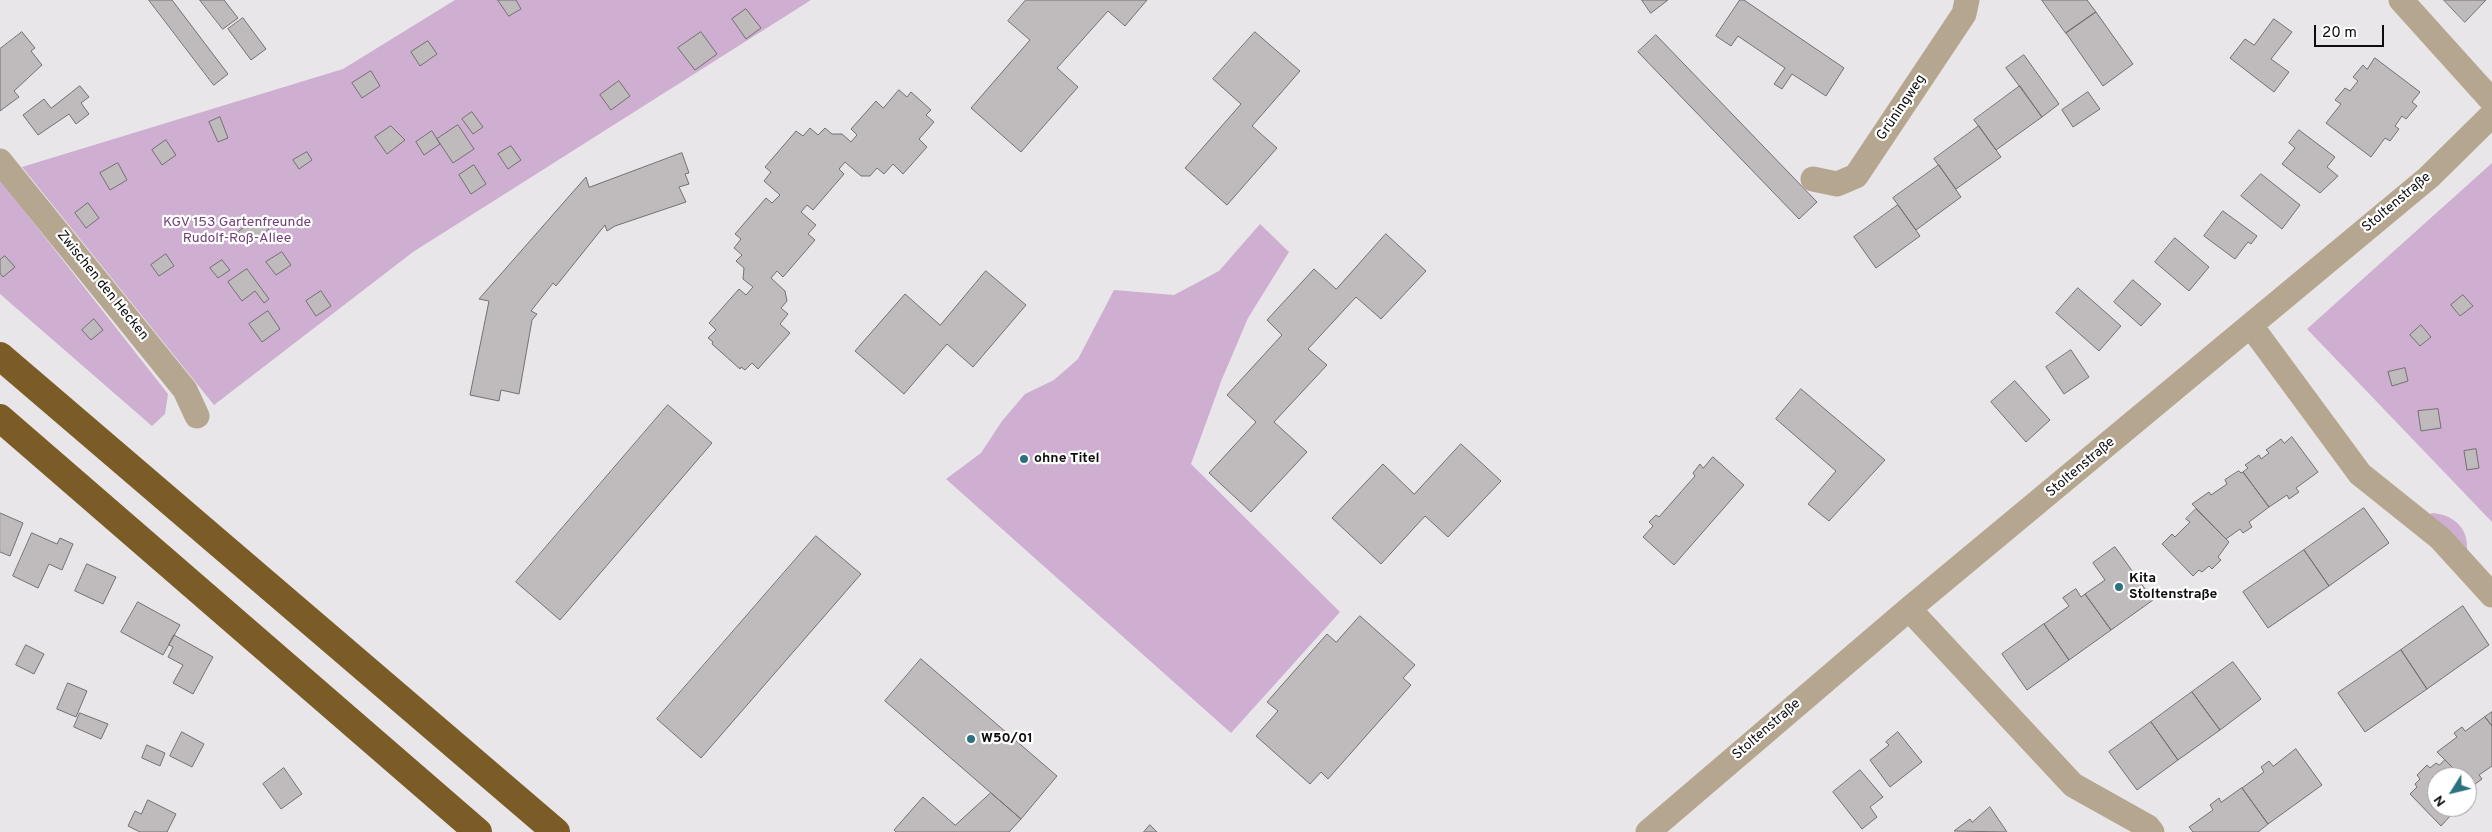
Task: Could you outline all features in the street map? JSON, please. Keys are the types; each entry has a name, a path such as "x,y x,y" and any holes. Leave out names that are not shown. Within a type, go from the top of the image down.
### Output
{"highway":[{"path":"0,356 556,832"},
{"path":"0,418 478,832"}],"street":[{"name":"Grüningweg","path":"1813,179 1837,184 1856,176 1964,14 1966,0"},
{"path":"2400,0 2492,102"},
{"name":"Stoltenstraße","path":"1648,832 1909,609 2429,177 2492,115"},
{"name":"Zwischen den Hecken","path":"0,160 185,390 197,416"},
{"path":"2251,326 2360,474 2440,538 2492,596"},
{"path":"1909,609 2073,785 2148,827 2152,832"}],"green space":[{"name":"KGV 153 Gartenfreunde Rudolf-Roß-Allee","path":"455,0 811,0 413,252 214,405 22,167 343,69"},
{"path":"2492,163 2492,522 2307,329"},
{"path":"0,180 168,394 165,414 152,426 0,294"},
{"path":"1260,224 1289,252 1248,318 1222,379 1191,464 1340,612 1231,733 946,479 981,453 1002,421 1025,394 1054,380 1078,359 1114,290 1174,295 1219,271"},
{"path":"2433,513 2450,518 2461,527 2467,541 2466,558 2423,516"}],"building":[{"path":"149,0 172,0 228,74 214,85"},
{"path":"200,0 224,0 238,18 223,29"},
{"path":"498,0 516,0 521,9 509,16"},
{"path":"1026,0 1147,0 1125,26 1108,11 1057,68 1078,87 1021,152 971,108 1030,40 1008,21"},
{"path":"1642,0 1668,0 1651,13"},
{"path":"1740,0 1744,0 1844,68 1826,96 1792,74 1782,89 1774,84 1785,68 1738,36 1731,46 1716,36"},
{"path":"2042,0 2087,0 2096,12 2066,33"},
{"path":"2444,0 2486,0 2465,22"},
{"path":"746,9 761,28 746,39 732,19"},
{"path":"2096,12 2133,64 2103,86 2066,33"},
{"path":"243,18 266,49 251,60 228,29"},
{"path":"2274,19 2292,32 2271,59 2289,72 2274,92 2230,58 2245,39 2254,45"},
{"path":"22,32 35,48 31,51 42,65 14,91 19,97 0,111 0,49"},
{"path":"701,32 717,54 695,70 678,48"},
{"path":"1255,32 1300,71 1252,126 1277,148 1227,205 1185,168 1241,104 1213,79"},
{"path":"1656,35 1817,202 1799,219 1638,52"},
{"path":"428,41 437,54 420,66 411,52"},
{"path":"2024,55 2059,104 2042,117 2006,68"},
{"path":"2375,58 2420,92 2412,102 2417,106 2406,119 2402,116 2395,126 2399,129 2390,141 2385,138 2371,157 2326,123 2341,104 2335,100 2345,88 2350,91 2358,81 2353,77 2363,65 2367,69"},
{"path":"371,71 380,86 362,98 352,83"},
{"path":"619,81 630,96 611,110 600,95"},
{"path":"80,86 89,97 81,103 89,114 76,124 69,114 38,135 23,115 44,99 51,108"},
{"path":"2020,86 2042,117 1996,150 1974,120"},
{"path":"899,90 907,97 911,92 931,110 926,115 934,122 919,139 927,147 903,174 893,164 884,174 877,168 870,176 861,176 845,162 839,169 844,174 813,210 807,205 801,212 816,225 808,234 815,240 783,277 777,271 771,278 785,291 787,301 781,308 788,314 780,324 790,333 758,369 752,363 745,370 741,367 740,369 712,344 713,342 708,338 716,330 709,323 739,289 746,295 753,287 743,279 744,268 736,261 742,255 734,248 741,239 735,234 766,198 772,203 780,195 764,181 771,172 765,167 796,131 803,136 810,128 818,135 825,128 832,134 842,134 851,142 857,135 851,129 876,101 883,108"},
{"path":"2088,92 2100,109 2073,127 2062,110"},
{"path":"472,112 483,127 473,134 462,119"},
{"path":"220,117 228,138 218,142 209,122"},
{"path":"458,125 474,149 453,163 437,139"},
{"path":"391,126 405,140 387,154 375,137"},
{"path":"1979,126 2001,157 1956,189 1934,159"},
{"path":"2299,130 2335,157 2327,167 2338,176 2320,193 2282,164 2295,148 2289,143"},
{"path":"432,131 440,144 424,155 416,142"},
{"path":"166,140 176,155 162,165 152,150"},
{"path":"511,146 521,160 508,169 498,154"},
{"path":"307,152 312,160 299,169 293,160"},
{"path":"682,153 689,173 685,174 689,184 679,187 686,202 615,226 607,231 605,225 556,286 553,283 531,311 537,314 532,320 519,394 501,390 499,401 470,395 489,301 479,299 586,177 589,187"},
{"path":"118,163 127,180 110,190 100,173"},
{"path":"474,165 486,184 471,194 459,175"},
{"path":"1939,165 1961,197 1916,230 1893,198"},
{"path":"2261,174 2300,205 2282,229 2241,196"},
{"path":"88,203 99,218 86,228 75,213"},
{"path":"1898,205 1920,236 1876,268 1854,237"},
{"path":"2223,211 2257,236 2251,244 2248,242 2235,259 2204,236"},
{"path":"259,217 269,229 248,245 238,232"},
{"path":"1386,234 1426,271 1381,319 1356,297 1308,349 1327,365 1274,422 1307,452 1251,512 1209,473 1256,422 1227,395 1282,335 1267,320 1314,269 1336,289"},
{"path":"2175,238 2209,267 2189,291 2155,262"},
{"path":"282,252 291,265 276,275 266,262"},
{"path":"166,254 174,266 159,276 151,265"},
{"path":"5,256 15,267 3,277 0,273 0,260"},
{"path":"222,260 230,270 218,278 210,268"},
{"path":"247,269 269,299 264,303 255,291 242,301 228,282"},
{"path":"986,271 1026,305 973,367 947,344 904,394 855,351 905,294 940,325"},
{"path":"2133,280 2161,304 2141,326 2114,302"},
{"path":"2078,288 2121,326 2099,351 2056,313"},
{"path":"321,291 331,306 316,316 306,301"},
{"path":"2463,295 2473,306 2460,316 2451,305"},
{"path":"268,311 280,329 262,342 249,324"},
{"path":"94,319 103,330 91,340 82,330"},
{"path":"2421,325 2431,337 2420,346 2410,335"},
{"path":"2071,350 2089,377 2064,394 2046,367"},
{"path":"2405,368 2408,381 2392,386 2388,372"},
{"path":"2015,381 2050,420 2026,442 1991,402"},
{"path":"1801,389 1885,460 1829,521 1808,504 1836,471 1776,419"},
{"path":"668,405 712,443 560,620 516,582"},
{"path":"2438,409 2441,428 2421,431 2418,411"},
{"path":"2292,437 2318,472 2296,488 2299,492 2289,499 2287,495 2269,507 2243,472 2248,468 2245,465 2259,455 2261,459 2269,453 2266,450 2281,439 2284,443"},
{"path":"1461,444 1501,481 1448,537 1425,516 1381,564 1332,518 1383,464 1414,494"},
{"path":"2476,449 2479,468 2467,470 2464,451"},
{"path":"1713,457 1744,485 1674,565 1643,537 1653,526 1649,522 1656,515 1659,517 1695,476 1693,473 1700,464 1703,468"},
{"path":"2239,471 2243,472 2269,507 2249,522 2252,527 2243,533 2240,529 2226,539 2192,504 2209,492 2211,495 2227,484 2225,480"},
{"path":"2364,508 2389,543 2329,586 2304,550"},
{"path":"2196,509 2229,542 2218,557 2221,560 2212,569 2209,566 2202,572 2199,570 2193,576 2162,544 2172,534 2175,537 2190,522 2186,519"},
{"path":"0,513 23,523 10,556 0,552"},
{"path":"32,533 57,544 60,538 73,544 62,570 49,564 38,588 13,576"},
{"path":"816,536 861,574 701,758 657,719"},
{"name":"Kita Stoltenstraße","path":"2115,547 2153,600 2111,630 2085,594 2105,580 2093,563"},
{"path":"2304,550 2329,586 2268,628 2243,592"},
{"path":"87,564 116,577 103,604 75,591"},
{"path":"2076,589 2081,597 2085,594 2111,630 2069,660 2044,624 2069,606 2063,598"},
{"path":"138,602 180,625 163,655 121,632"},
{"path":"2463,606 2489,645 2427,689 2401,650"},
{"path":"1360,616 1415,665 1403,678 1411,685 1328,779 1321,772 1310,784 1256,736 1278,711 1267,702 1327,634 1336,642"},
{"path":"2044,624 2069,660 2027,690 2002,654"},
{"path":"174,635 213,657 193,694 173,683 183,665 168,657 173,647 169,645"},
{"path":"26,645 44,654 34,674 16,665"},
{"path":"2401,650 2427,689 2365,732 2338,693"},
{"name":"W50/01","path":"921,659 1057,776 1021,819 885,701"},
{"path":"2233,662 2261,699 2220,730 2192,692"},
{"path":"68,683 87,691 76,717 57,709"},
{"path":"2192,692 2220,730 2178,760 2151,722"},
{"path":"2492,712 2492,726 2485,717"},
{"path":"80,713 108,724 101,739 74,727"},
{"path":"2485,717 2492,726 2492,766 2479,775 2482,779 2477,783 2477,767 2452,767 2437,752 2457,737 2454,733 2462,727 2465,731"},
{"path":"2151,722 2178,760 2137,790 2109,752"},
{"path":"182,732 204,744 192,767 170,756"},
{"path":"1898,732 1922,762 1890,787 1870,760 1889,745 1886,742"},
{"path":"147,745 165,753 160,766 142,758"},
{"path":"2296,749 2322,785 2268,824 2242,788 2264,772 2261,767 2269,761 2273,766"},
{"path":"2445,760 2452,767 2431,767 2436,763 2439,765"},
{"path":"2427,765 2429,767 2427,767 2427,812 2410,794 2417,787 2415,784 2420,779 2417,775"},
{"path":"284,768 302,794 281,809 263,784"},
{"path":"1860,770 1883,797 1870,807 1877,817 1862,829 1833,792"},
{"path":"2242,788 2268,824 2258,832 2193,832 2189,827 2213,810 2210,805 2219,798 2221,802"},
{"path":"991,793 1021,819 1009,832 896,832 894,830 923,797 955,825"},
{"path":"148,800 176,814 167,832 140,832 128,826 135,811 141,814"},
{"path":"1990,807 2007,832 1954,831 1970,819 1972,822"},
{"path":"2432,817 2449,817 2441,826"},
{"path":"1150,825 1157,832 1144,832"}],"place":[{"name":"ohne Titel","path":"1024,459"},
{"name":"Kita Stoltenstraße","path":"2119,587"},
{"name":"W50/01","path":"971,739"}]}
